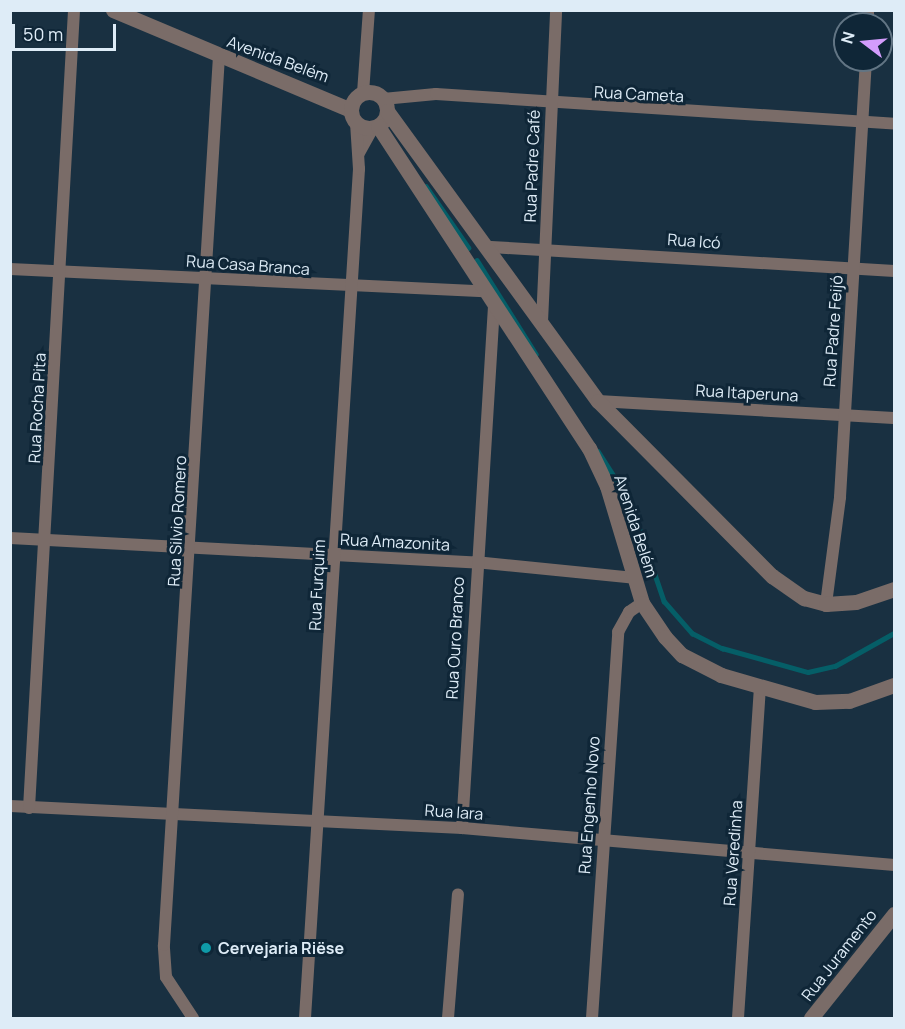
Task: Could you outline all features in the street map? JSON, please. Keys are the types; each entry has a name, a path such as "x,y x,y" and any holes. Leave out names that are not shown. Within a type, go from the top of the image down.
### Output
{"street":[{"name":"Rua Rocha Pita","path":"29,808 47,540 74,10"},
{"name":"Avenida Belém","path":"113,10 219,57 356,106"},
{"name":"Rua Furquim","path":"305,1018 320,821 352,288 359,153 356,106 369,10"},
{"name":"Rua Padre Café","path":"542,322 556,10"},
{"name":"Rua Silvio Romero","path":"193,1018 170,987 164,945 175,817 192,548 219,57"},
{"name":"Rua Padre Feijó","path":"826,604 836,544 865,72"},
{"name":"Rua Cameta","path":"385,105 436,94 550,105 894,124"},
{"path":"356,106 385,105"},
{"path":"356,106 376,127 385,105"},
{"path":"385,105 491,247 598,401 772,576 804,598 826,604 856,602 894,589"},
{"name":"Avenida Belém","path":"376,127 589,448 607,486 642,603 682,655 760,689 831,702 894,685"},
{"name":"Rua Furquim","path":"359,153 376,127"},
{"name":"Rua Icó","path":"491,247 894,271"},
{"name":"Rua Casa Branca","path":"10,269 206,278 352,288 484,291"},
{"name":"Rua Ouro Branco","path":"462,828 475,562 489,446 495,306"},
{"name":"Rua Itaperuna","path":"598,401 894,418"},
{"name":"Rua Amazonita","path":"10,538 475,562 634,578"},
{"name":"Rua Engenho Novo","path":"591,1018 618,632 629,612 642,603"},
{"name":"Rua Veredinha","path":"738,1018 760,689"},
{"name":"Rua Iara","path":"10,806 175,817 462,828 894,865"},
{"path":"448,1018 458,894"},
{"name":"Rua Juramento","path":"812,1018 894,914"}],"waterway":[{"path":"426,186 469,248"},
{"path":"477,260 536,354"},
{"path":"598,451 630,501 664,601 692,633 722,648 808,672 835,666 894,633"}],"place":[{"name":"Cervejaria Riëse","path":"206,948"}]}
